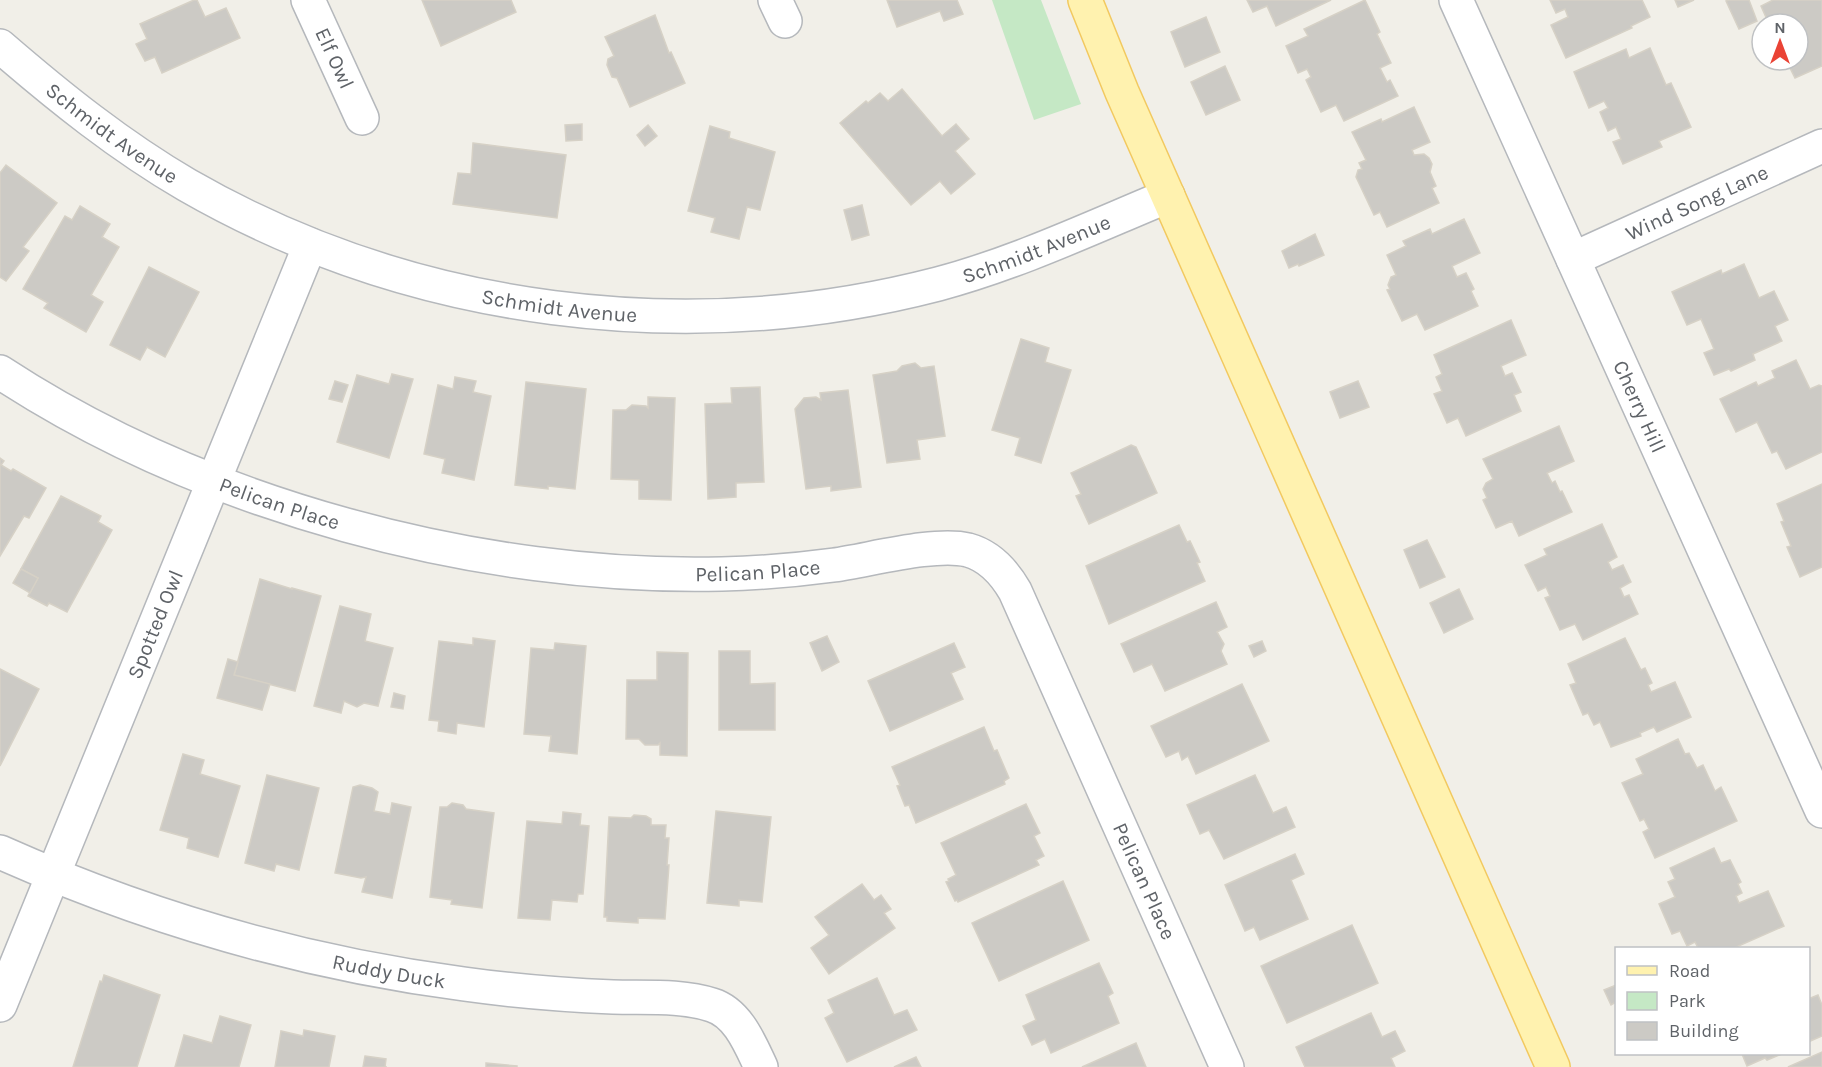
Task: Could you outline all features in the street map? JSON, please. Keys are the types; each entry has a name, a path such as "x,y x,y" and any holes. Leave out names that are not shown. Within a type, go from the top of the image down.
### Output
{"main road":[{"path":"1085,0 1110,64 1553,1067"}],"street":[{"name":"Elf Owl","path":"308,0 362,118"},
{"name":"Cherry Hill","path":"1456,0 1822,811"},
{"name":"Schmidt Avenue","path":"0,46 62,99 141,156 188,185 310,245 361,264 488,298 604,314 733,315 826,307 940,283 1044,248 1168,196"},
{"name":"Wind Song Lane","path":"1573,259 1822,146"},
{"name":"Spotted Owl","path":"0,1005 310,245"},
{"name":"Pelican Place","path":"0,372 150,454 213,480 299,511 426,545 517,562 640,573 721,574 833,565 934,549 967,550 983,556 996,565 1015,591 1227,1067"},
{"name":"Ruddy Duck","path":"0,852 158,914 237,939 325,960 465,984 574,995 688,999 713,1005 723,1009 737,1024 752,1047 761,1067"}],"green space":[{"path":"992,0 1041,0 1081,104 1034,120"}],"building":[{"path":"197,0 205,17 226,8 240,38 162,73 155,57 145,61 136,44 147,39 140,24"},
{"path":"422,0 511,0 516,12 441,46"},
{"path":"887,0 957,0 963,14 944,21 940,11 897,27"},
{"path":"1247,0 1331,0 1276,26 1267,6 1253,12"},
{"path":"1365,0 1380,32 1377,34 1391,63 1380,68 1387,82 1390,80 1398,96 1344,121 1336,105 1321,112 1306,80 1311,77 1307,69 1298,73 1286,46 1308,36 1304,29"},
{"path":"1550,0 1642,0 1650,17 1631,26 1632,28 1566,58 1551,25 1568,17 1565,9 1556,13"},
{"path":"1675,0 1694,0 1678,7"},
{"path":"1749,0 1754,12 1750,12 1750,24 1739,29 1726,1"},
{"path":"1773,0 1822,0 1822,66 1810,71 1810,12 1764,12 1761,6"},
{"path":"655,15 669,53 671,52 685,83 630,107 617,78 612,77 607,65 608,59 614,56 605,37"},
{"path":"1206,17 1220,52 1185,67 1171,32"},
{"path":"1650,48 1666,85 1671,83 1691,127 1659,141 1662,147 1623,164 1613,142 1621,139 1616,127 1608,131 1600,112 1608,108 1604,101 1589,108 1574,72 1626,49 1629,58"},
{"path":"1225,66 1240,100 1206,115 1191,82"},
{"path":"1792,72 1808,72 1795,78"},
{"path":"902,89 942,136 956,124 969,139 955,151 975,174 951,194 940,181 911,205 840,123 866,101 868,103 880,93 888,101"},
{"path":"1414,107 1430,142 1412,150 1414,155 1424,154 1429,158 1432,164 1430,172 1436,186 1432,188 1439,203 1387,227 1380,212 1374,215 1356,177 1358,170 1362,169 1359,163 1366,160 1352,132 1381,119 1382,122"},
{"path":"582,124 582,140 566,141 565,125"},
{"path":"648,125 657,136 645,146 637,135"},
{"path":"710,126 730,132 729,138 775,152 760,210 747,207 739,239 711,232 715,218 688,211"},
{"path":"473,143 566,155 557,218 453,204 458,173 471,174"},
{"path":"6,165 57,203 23,247 29,251 6,281 0,277 0,173"},
{"path":"862,205 869,235 852,240 844,210"},
{"path":"80,206 110,224 102,237 119,247 91,295 103,302 86,332 44,308 48,303 23,289 65,216 72,220"},
{"path":"1464,219 1480,253 1452,266 1457,277 1466,273 1474,289 1471,291 1478,306 1425,330 1417,314 1402,321 1387,290 1390,289 1388,285 1391,277 1396,275 1387,255 1406,246 1403,241 1430,229 1432,234"},
{"path":"1315,234 1324,255 1289,268 1282,251"},
{"path":"1744,264 1759,298 1774,291 1788,320 1775,326 1782,341 1753,354 1755,360 1731,371 1729,369 1714,375 1704,353 1714,349 1701,319 1687,325 1672,292 1721,270 1722,274"},
{"path":"149,267 199,292 165,357 147,347 140,360 110,345"},
{"path":"1511,320 1526,355 1501,366 1505,376 1512,373 1521,392 1514,395 1521,411 1466,436 1458,418 1447,423 1434,394 1442,391 1436,377 1442,374 1434,355"},
{"path":"1021,339 1049,348 1045,362 1071,370 1041,463 1015,455 1020,438 992,430"},
{"path":"1796,360 1810,389 1822,386 1822,452 1786,469 1777,451 1772,453 1757,422 1736,432 1720,399 1756,382 1758,386 1775,378 1772,371"},
{"path":"915,363 921,368 934,366 945,436 917,440 920,459 887,463 873,375 897,371 902,366"},
{"path":"392,374 413,379 389,458 337,442 357,375 389,384"},
{"path":"455,377 476,381 473,392 491,396 474,480 442,473 445,459 424,454 438,385 453,389"},
{"path":"335,381 348,385 342,402 329,399"},
{"path":"1358,381 1369,407 1340,418 1330,392"},
{"path":"526,382 586,389 575,489 515,485"},
{"path":"760,387 764,482 736,483 736,497 708,499 705,404 732,403 731,388"},
{"path":"848,390 861,487 831,491 831,486 806,489 795,409 804,398 816,397 821,400 820,393"},
{"path":"648,397 675,398 671,500 639,499 639,480 611,479 613,410 626,410 632,405 648,408"},
{"path":"1559,426 1574,461 1547,473 1552,483 1555,481 1560,492 1562,491 1572,512 1519,536 1512,521 1496,528 1483,500 1487,498 1483,489 1486,483 1493,479 1483,459"},
{"path":"1131,445 1136,447 1157,493 1089,524 1076,496 1081,494 1071,473"},
{"path":"0,458 4,461 1,465 11,471 13,469 46,488 29,518 24,516 0,556"},
{"path":"1822,484 1822,567 1800,577 1787,547 1791,546 1781,522 1784,521 1777,504"},
{"path":"61,496 101,516 98,522 112,530 67,612 49,603 47,606 28,596 38,578 21,569"},
{"path":"1602,524 1617,557 1608,562 1612,570 1623,565 1631,582 1620,588 1624,597 1629,595 1638,614 1583,640 1575,624 1560,630 1545,598 1550,596 1546,587 1538,591 1525,565 1547,555 1544,549"},
{"path":"1179,525 1200,562 1197,563 1205,581 1109,624 1086,566"},
{"path":"1427,540 1445,577 1420,588 1404,550"},
{"path":"21,569 38,578 30,593 13,583"},
{"path":"260,579 321,596 295,691 234,675"},
{"path":"1459,589 1473,619 1444,633 1430,603"},
{"path":"1216,602 1227,627 1217,632 1224,644 1221,651 1227,664 1165,691 1152,664 1134,672 1121,644"},
{"path":"340,606 371,614 365,641 393,648 378,706 364,703 357,707 344,701 341,713 314,706"},
{"path":"827,636 839,662 822,671 810,643"},
{"path":"473,638 495,641 484,727 457,723 456,734 438,731 439,721 429,720 439,641 473,645"},
{"path":"1625,638 1641,670 1645,668 1652,683 1648,685 1651,692 1675,682 1691,717 1657,732 1654,727 1640,733 1641,736 1611,747 1600,722 1594,725 1588,713 1583,715 1570,685 1576,683 1568,664"},
{"path":"1262,641 1266,651 1254,657 1249,646"},
{"path":"555,643 586,646 577,754 549,751 551,736 524,734 531,648 554,650"},
{"path":"954,643 965,667 951,673 963,699 890,731 868,681"},
{"path":"719,651 750,651 750,684 775,683 775,730 719,730"},
{"path":"657,652 688,653 687,756 660,755 660,743 645,745 639,739 626,739 627,680 657,680"},
{"path":"228,659 238,662 234,675 270,684 262,710 217,698"},
{"path":"0,669 39,689 0,766"},
{"path":"1242,684 1269,741 1196,774 1188,756 1182,760 1179,751 1166,757 1151,726"},
{"path":"394,693 405,696 403,709 391,707"},
{"path":"984,727 1009,778 1004,781 1005,784 916,823 909,805 905,806 897,786 900,785 892,767"},
{"path":"1678,739 1685,754 1689,753 1697,768 1703,765 1715,791 1721,787 1737,821 1655,858 1643,832 1649,829 1644,819 1640,821 1622,783 1643,774 1636,759"},
{"path":"183,754 204,760 200,774 240,786 218,857 187,848 189,838 160,830"},
{"path":"267,775 319,788 299,870 276,864 274,871 245,863"},
{"path":"1255,775 1273,813 1286,807 1295,827 1224,859 1209,830 1200,834 1187,805"},
{"path":"360,785 378,792 374,811 390,814 392,803 411,807 392,898 362,892 366,877 335,873 353,787"},
{"path":"452,803 463,805 466,809 494,813 482,908 451,904 452,900 430,897 440,807 447,807"},
{"path":"1026,804 1040,833 1034,836 1044,856 1036,860 1039,865 958,902 955,901 946,882 956,875 941,843"},
{"path":"716,811 771,817 762,902 739,900 739,906 707,903"},
{"path":"563,812 581,814 580,825 589,826 583,894 578,894 577,902 552,900 550,920 518,918 527,821 562,824"},
{"path":"634,815 646,816 651,819 651,825 666,825 665,838 669,838 667,865 669,865 665,919 638,918 638,923 607,921 607,917 604,917 609,817 631,818"},
{"path":"1714,848 1721,863 1730,860 1741,882 1738,884 1742,893 1736,896 1739,903 1768,891 1784,926 1736,947 1698,947 1695,942 1687,946 1680,931 1672,934 1659,904 1675,897 1668,882 1675,879 1670,868"},
{"path":"1295,854 1304,874 1291,880 1308,919 1260,940 1254,927 1245,931 1225,885"},
{"path":"1063,881 1089,940 999,981 972,923"},
{"path":"862,884 874,900 881,895 891,909 884,913 895,928 829,974 811,948 829,935 815,917"},
{"path":"1352,925 1378,983 1287,1023 1261,966"},
{"path":"1099,963 1113,993 1108,996 1119,1023 1051,1053 1045,1039 1032,1045 1023,1026 1036,1020 1026,995"},
{"path":"104,975 160,995 137,1067 73,1067 100,981 102,982"},
{"path":"877,978 894,1015 907,1010 917,1030 847,1062 825,1018 834,1013 828,1000"},
{"path":"1615,985 1615,1003 1611,1005 1604,990"},
{"path":"1818,995 1822,1005 1822,1036 1810,1041 1810,998"},
{"path":"1371,1013 1382,1037 1395,1031 1405,1051 1391,1058 1395,1067 1305,1067 1296,1047"},
{"path":"220,1016 251,1025 239,1067 175,1067 184,1035 212,1043"},
{"path":"304,1030 335,1036 329,1067 275,1067 281,1031 303,1036"},
{"path":"1136,1043 1146,1067 1082,1067"},
{"path":"1822,1052 1822,1067 1788,1067"},
{"path":"1742,1055 1780,1055 1767,1060 1765,1058 1747,1066"},
{"path":"365,1056 386,1059 385,1067 363,1067"},
{"path":"916,1057 921,1067 894,1067"},
{"path":"486,1063 517,1066 517,1067 486,1067"}]}
